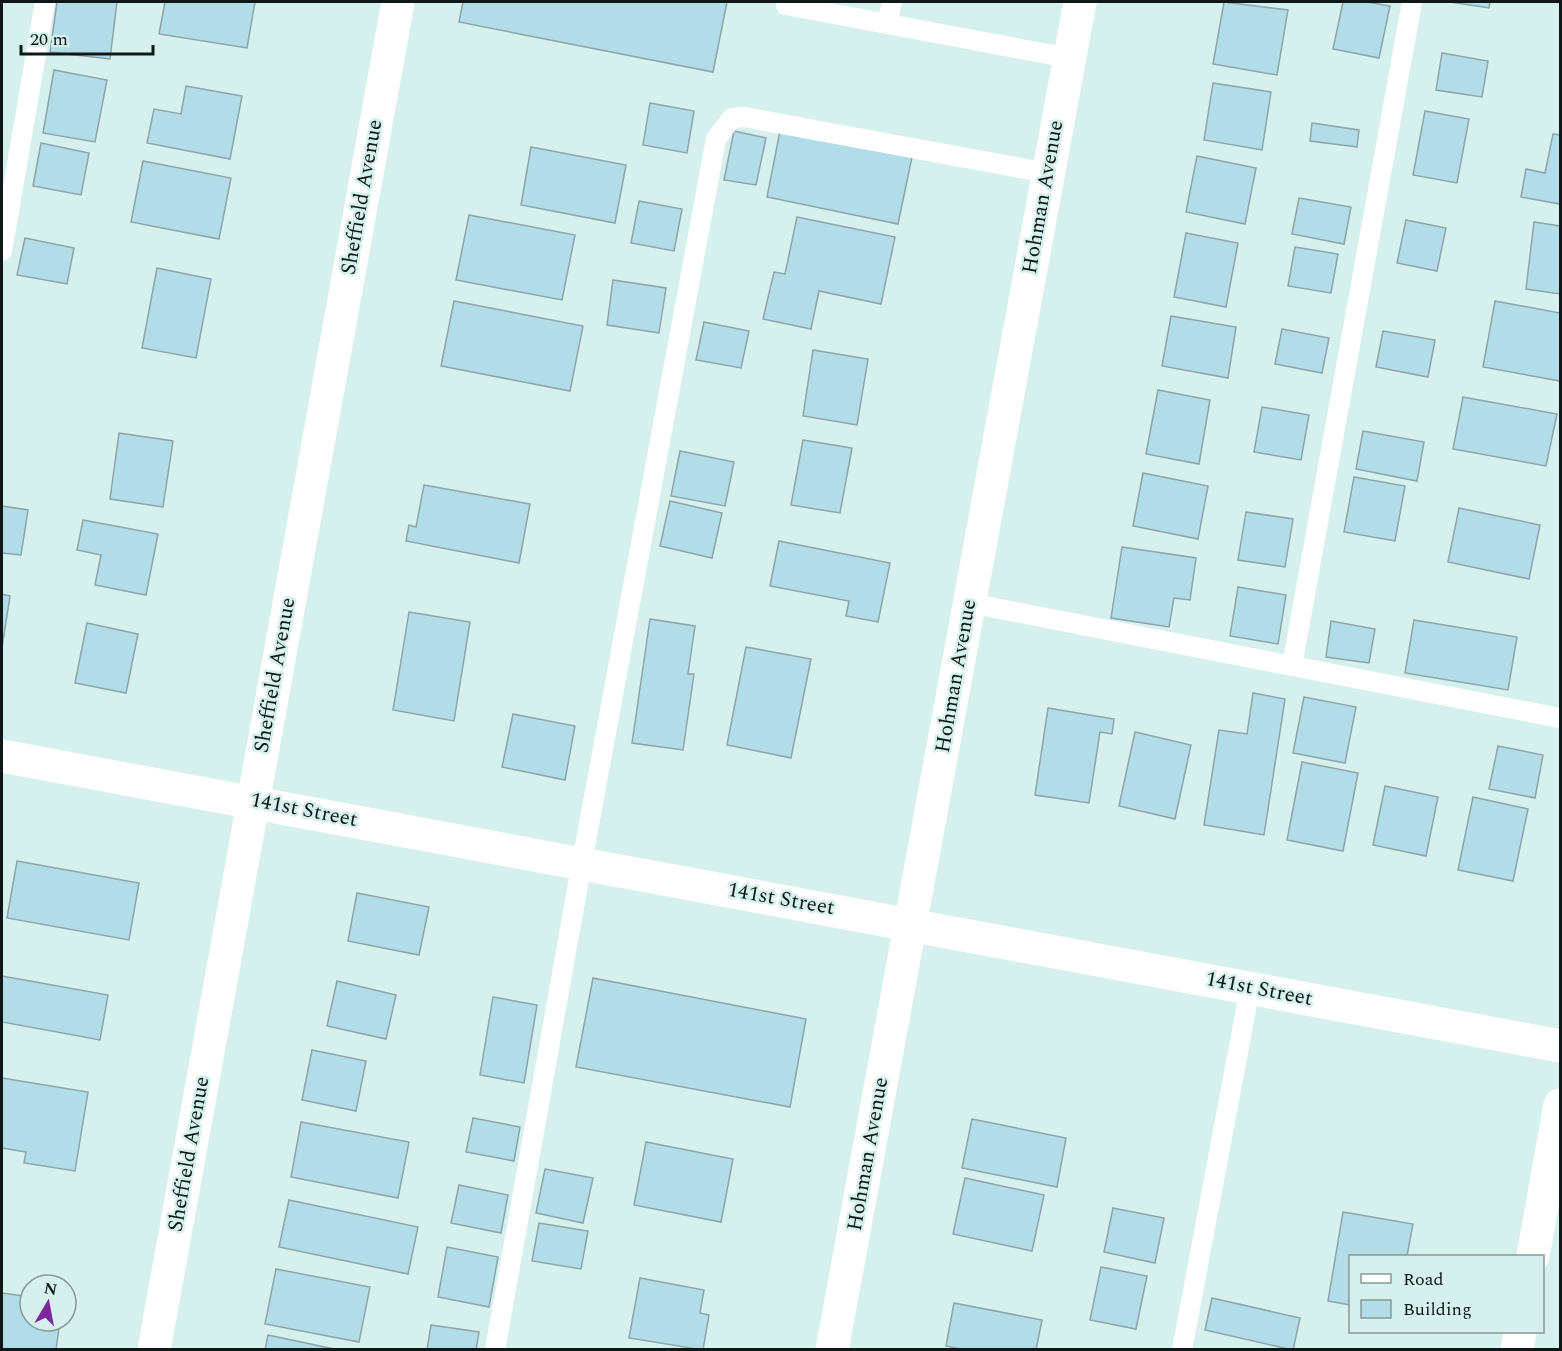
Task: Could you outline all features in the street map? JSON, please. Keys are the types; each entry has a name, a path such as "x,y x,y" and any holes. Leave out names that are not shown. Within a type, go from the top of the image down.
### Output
{"street":[{"name":"Sheffield Avenue","path":"154,1350 398,2"},
{"name":"Hohman Avenue","path":"832,1350 1080,2"},
{"name":"141st Street","path":"2,756 582,862 1560,1046"},
{"path":"1533,1255 1560,1105"},
{"path":"1516,1350 1520,1333"}],"lane":[{"path":"2,251 45,2"},
{"path":"887,24 891,2"},
{"path":"1292,666 1412,2"},
{"path":"786,5 1069,58"},
{"path":"495,1350 582,862 716,139 732,118 744,117 1048,173"},
{"path":"969,603 1560,718"},
{"path":"1182,1350 1250,988"}],"building":[{"path":"57,2 117,2 110,59 50,52"},
{"path":"165,2 255,2 247,48 159,34"},
{"path":"463,2 727,2 713,72 459,22"},
{"path":"1224,2 1288,10 1277,75 1213,64"},
{"path":"1343,2 1367,2 1390,6 1379,58 1333,49"},
{"path":"1450,2 1490,2 1489,8"},
{"path":"1442,53 1488,61 1482,97 1436,90"},
{"path":"54,70 107,80 95,142 43,133"},
{"path":"1213,83 1271,92 1262,150 1204,140"},
{"path":"186,86 242,96 230,159 147,143 154,109 181,114"},
{"path":"650,103 694,111 687,153 643,145"},
{"path":"1425,111 1469,119 1457,183 1413,175"},
{"path":"1312,123 1359,130 1357,147 1310,141"},
{"path":"734,131 766,138 756,185 724,180"},
{"path":"780,131 912,157 898,224 767,197"},
{"path":"1553,134 1560,135 1560,204 1521,197 1526,169 1545,173"},
{"path":"41,143 89,153 81,195 33,186"},
{"path":"531,147 626,165 615,223 521,205"},
{"path":"1197,156 1256,168 1245,224 1186,212"},
{"path":"143,161 231,178 219,239 131,222"},
{"path":"1299,198 1351,207 1344,244 1292,234"},
{"path":"639,201 682,209 674,251 631,243"},
{"path":"469,215 575,235 562,300 456,280"},
{"path":"797,217 895,237 881,304 819,291 811,329 763,319 774,272 785,274"},
{"path":"1406,220 1446,228 1437,271 1397,263"},
{"path":"1534,222 1560,226 1560,294 1526,289"},
{"path":"1186,233 1238,243 1226,307 1174,297"},
{"path":"25,238 74,248 67,284 17,275"},
{"path":"1295,247 1338,254 1331,293 1288,286"},
{"path":"157,268 211,279 196,358 142,348"},
{"path":"613,280 666,288 659,333 607,325"},
{"path":"454,301 583,326 570,391 441,366"},
{"path":"1495,301 1560,313 1560,381 1483,367"},
{"path":"1171,316 1236,327 1228,378 1162,366"},
{"path":"704,322 749,331 741,368 696,360"},
{"path":"1282,329 1329,338 1322,373 1275,364"},
{"path":"1383,331 1435,340 1428,377 1376,367"},
{"path":"813,350 868,359 857,425 803,416"},
{"path":"1158,390 1210,400 1199,464 1146,454"},
{"path":"1463,397 1557,414 1546,466 1453,449"},
{"path":"1262,407 1309,415 1301,460 1254,452"},
{"path":"1363,431 1424,442 1417,481 1356,469"},
{"path":"119,433 173,441 163,507 110,499"},
{"path":"803,440 852,448 840,513 791,505"},
{"path":"680,451 734,462 725,506 671,496"},
{"path":"1143,473 1208,486 1198,539 1133,526"},
{"path":"1354,477 1405,486 1395,541 1344,532"},
{"path":"424,485 530,504 519,563 406,541 409,525 416,527"},
{"path":"670,501 722,513 712,558 660,546"},
{"path":"2,506 28,510 21,555 2,553"},
{"path":"1459,508 1540,525 1529,579 1448,562"},
{"path":"1246,512 1293,519 1285,567 1238,560"},
{"path":"83,520 158,534 146,595 95,585 101,555 77,550"},
{"path":"779,541 890,563 878,622 846,616 849,601 770,586"},
{"path":"1122,547 1196,558 1190,600 1174,598 1169,627 1111,618"},
{"path":"1238,587 1286,595 1278,644 1230,636"},
{"path":"2,594 10,596 2,648"},
{"path":"409,612 470,622 454,721 393,710"},
{"path":"650,619 695,626 688,674 694,674 683,750 632,743"},
{"path":"1414,620 1517,637 1508,690 1405,673"},
{"path":"1331,621 1375,629 1369,663 1326,657"},
{"path":"87,623 138,634 126,693 75,683"},
{"path":"746,647 811,659 791,758 727,745"},
{"path":"1253,693 1285,699 1264,835 1204,825 1219,730 1247,734"},
{"path":"1304,697 1356,707 1345,763 1293,753"},
{"path":"1048,708 1114,719 1112,734 1100,732 1089,803 1035,795"},
{"path":"513,714 575,726 565,780 502,767"},
{"path":"1135,732 1191,745 1175,819 1119,806"},
{"path":"1498,746 1543,755 1535,798 1489,789"},
{"path":"1302,762 1358,773 1343,851 1287,840"},
{"path":"1385,786 1438,797 1426,856 1373,845"},
{"path":"1473,797 1528,809 1513,881 1458,870"},
{"path":"17,861 139,883 129,940 7,918"},
{"path":"357,893 429,907 419,955 348,941"},
{"path":"2,976 108,995 100,1040 2,1022"},
{"path":"593,978 806,1019 790,1107 576,1067"},
{"path":"337,981 396,995 386,1039 327,1026"},
{"path":"493,997 537,1005 524,1083 480,1075"},
{"path":"312,1050 366,1061 356,1111 302,1100"},
{"path":"2,1078 88,1092 75,1171 24,1163 26,1152 2,1148"},
{"path":"473,1118 520,1127 514,1161 466,1152"},
{"path":"972,1119 1066,1138 1057,1187 962,1168"},
{"path":"301,1122 409,1142 398,1198 291,1177"},
{"path":"646,1142 733,1159 721,1222 634,1205"},
{"path":"545,1169 593,1178 583,1223 536,1213"},
{"path":"965,1178 1044,1195 1032,1251 953,1234"},
{"path":"459,1185 508,1195 501,1233 451,1223"},
{"path":"289,1200 418,1227 408,1274 279,1247"},
{"path":"1113,1208 1164,1218 1155,1263 1104,1252"},
{"path":"1343,1212 1413,1224 1407,1255 1349,1255 1349,1305 1328,1301"},
{"path":"539,1223 588,1231 581,1269 532,1261"},
{"path":"447,1247 498,1257 489,1307 438,1297"},
{"path":"1101,1267 1147,1276 1136,1329 1090,1320"},
{"path":"276,1269 370,1287 359,1342 265,1324"},
{"path":"640,1278 704,1290 700,1313 709,1315 703,1350 629,1338"},
{"path":"2,1293 18,1295 18,1333 58,1333 56,1350 2,1350"},
{"path":"1212,1298 1300,1318 1293,1350 1205,1330"},
{"path":"954,1303 1042,1320 1036,1350 965,1350 946,1346"},
{"path":"431,1325 479,1332 476,1350 427,1350"},
{"path":"268,1335 339,1350 265,1350"}]}
